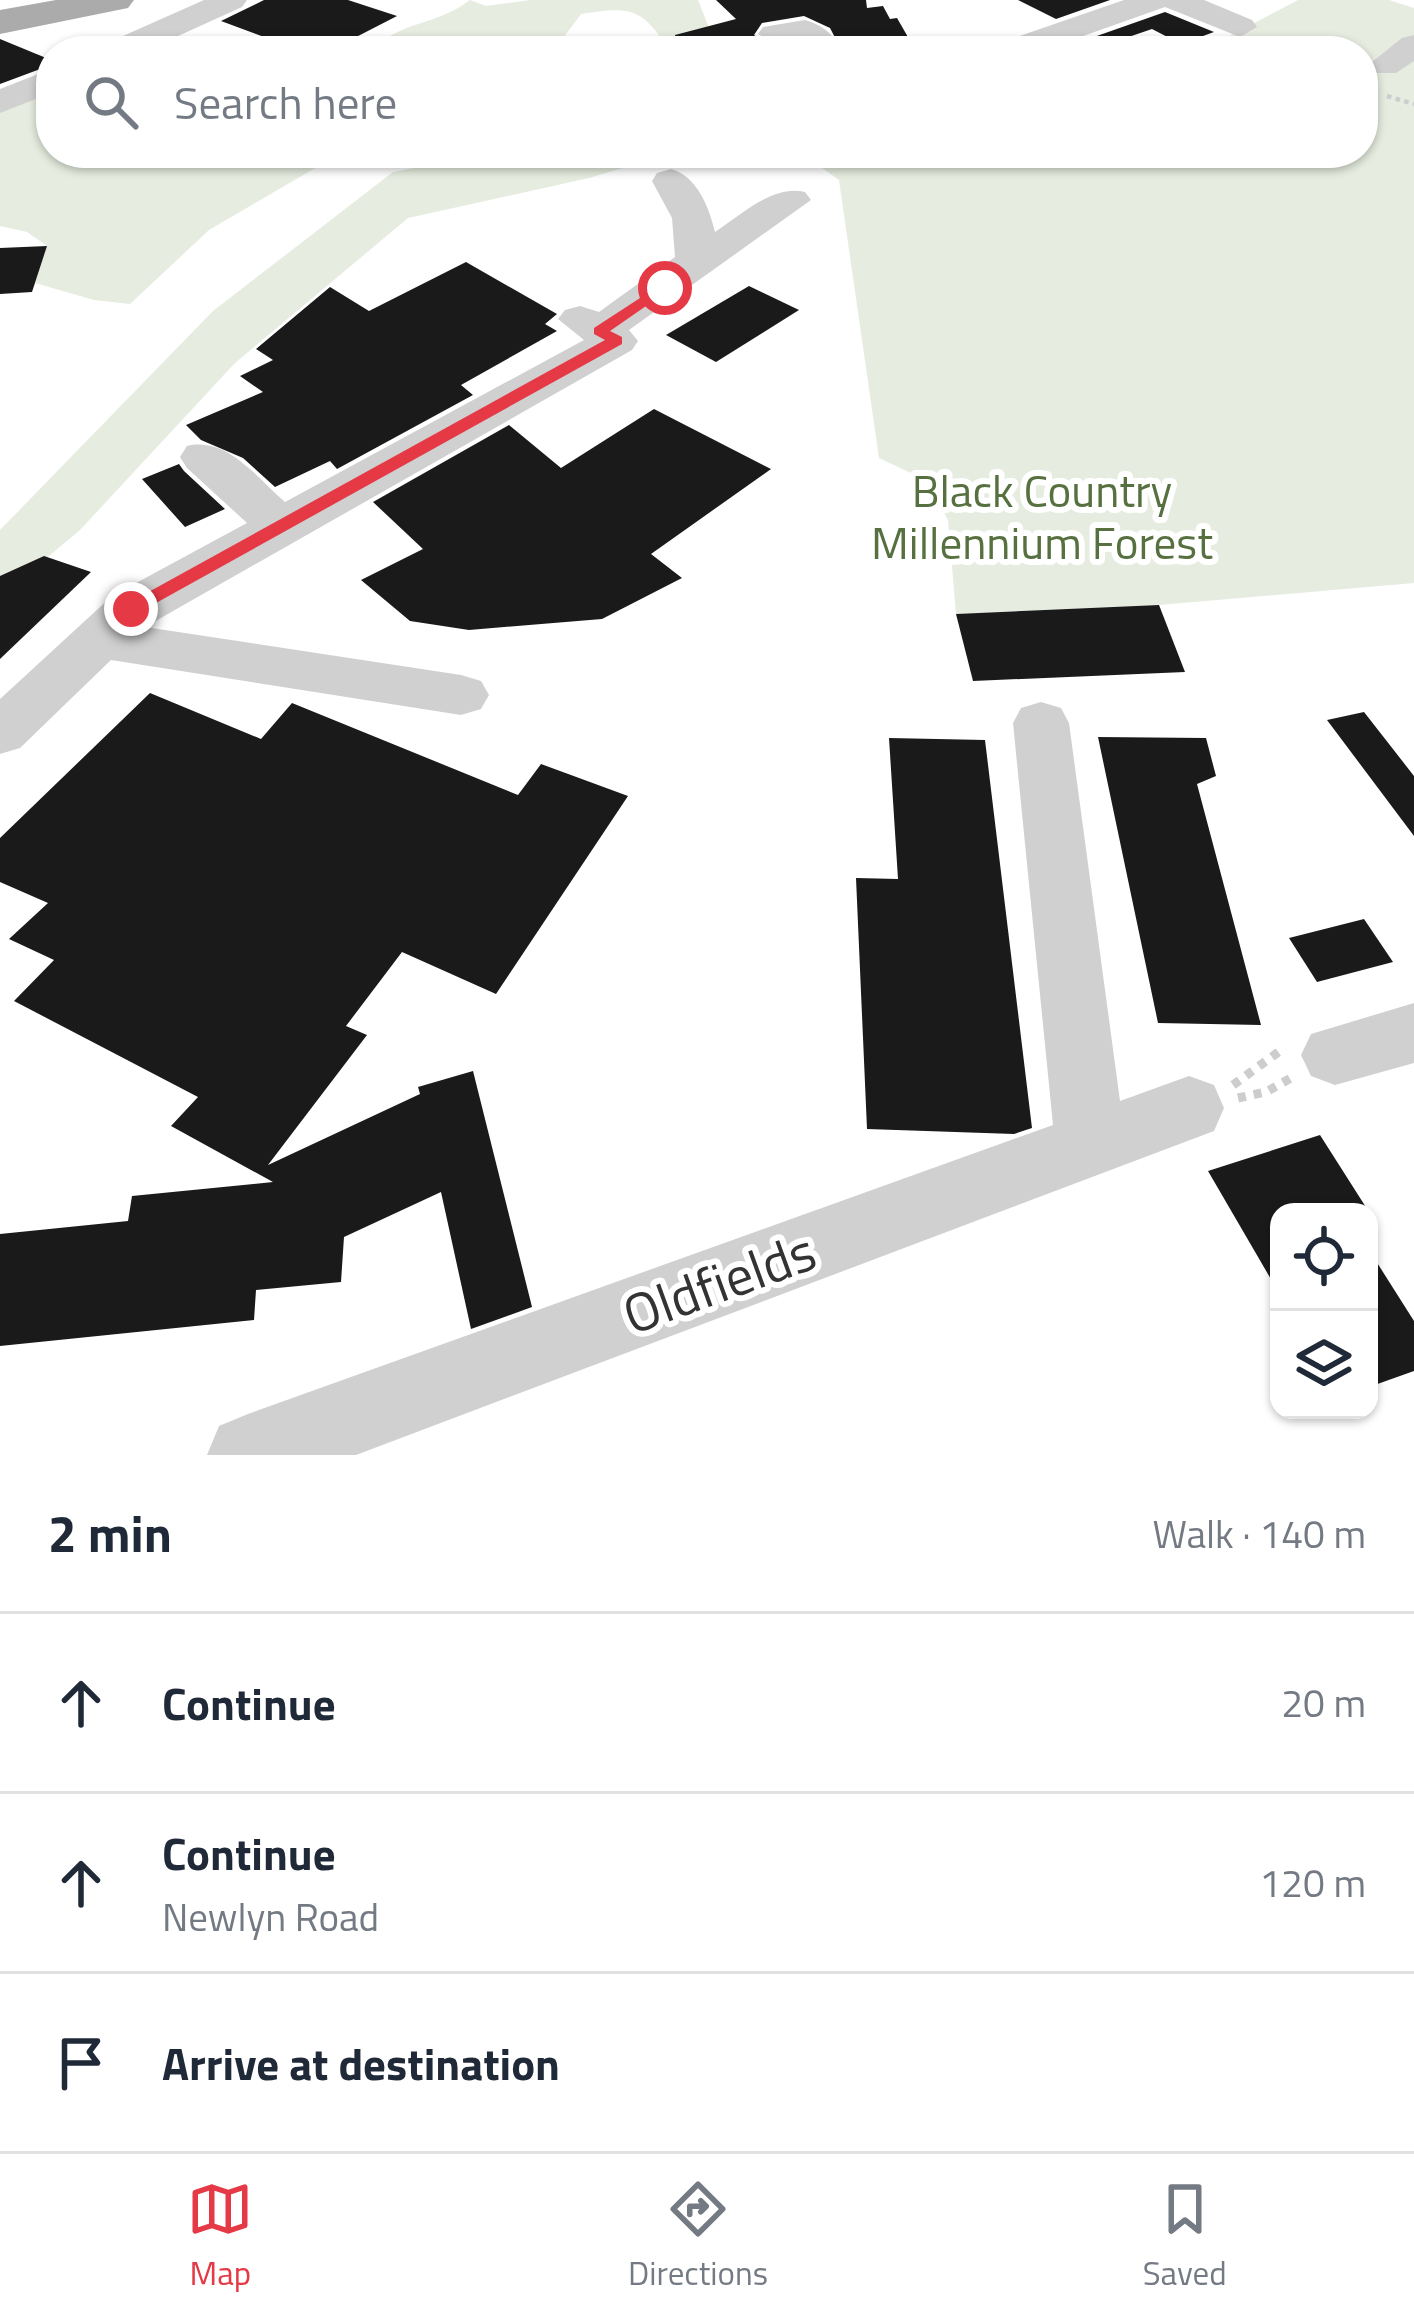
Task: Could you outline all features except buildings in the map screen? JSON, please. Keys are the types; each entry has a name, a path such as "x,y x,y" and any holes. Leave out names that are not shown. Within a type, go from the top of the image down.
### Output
{"main road":[{"path":"0,22 116,0"}],"street":[{"path":"151,36 231,0"},
{"path":"786,0 801,36"},
{"path":"1052,36 1155,0"},
{"path":"1176,0 1240,27"},
{"path":"138,36 188,11"},
{"path":"1384,67 1414,45"},
{"path":"0,100 36,84"},
{"path":"671,181 686,202 697,247 695,262"},
{"path":"0,734 131,609 616,340 590,325 791,200"},
{"path":"204,457 281,526"},
{"path":"99,639 461,694"},
{"path":"1042,723 1091,1146"},
{"path":"1335,1054 1414,1033"},
{"name":"Oldfields","path":"248,1455 1190,1108"}],"path":[{"path":"1190,1108 1253,1074 1288,1044 1335,1054"},
{"path":"1190,1108 1266,1092 1335,1054"}],"green space":[{"path":"470,0 486,6 530,0 698,0 712,36 658,36 643,18 612,10 581,14 565,36 391,36"},
{"name":"Black Country Millennium Forest","path":"1298,0 1389,0 1414,8 1414,583 1159,605 956,614 948,520 928,481 879,458 839,180 822,168 1378,168 1378,36 1230,36"},
{"path":"36,94 36,168 315,168 209,230 130,304 94,300 35,283 47,246 27,232 0,226 0,110"},
{"path":"414,168 623,168 408,218 235,363 80,530 0,597 0,530 213,311 393,172"}],"route":[{"path":"131,609 616,340 600,331 665,288"}]}
